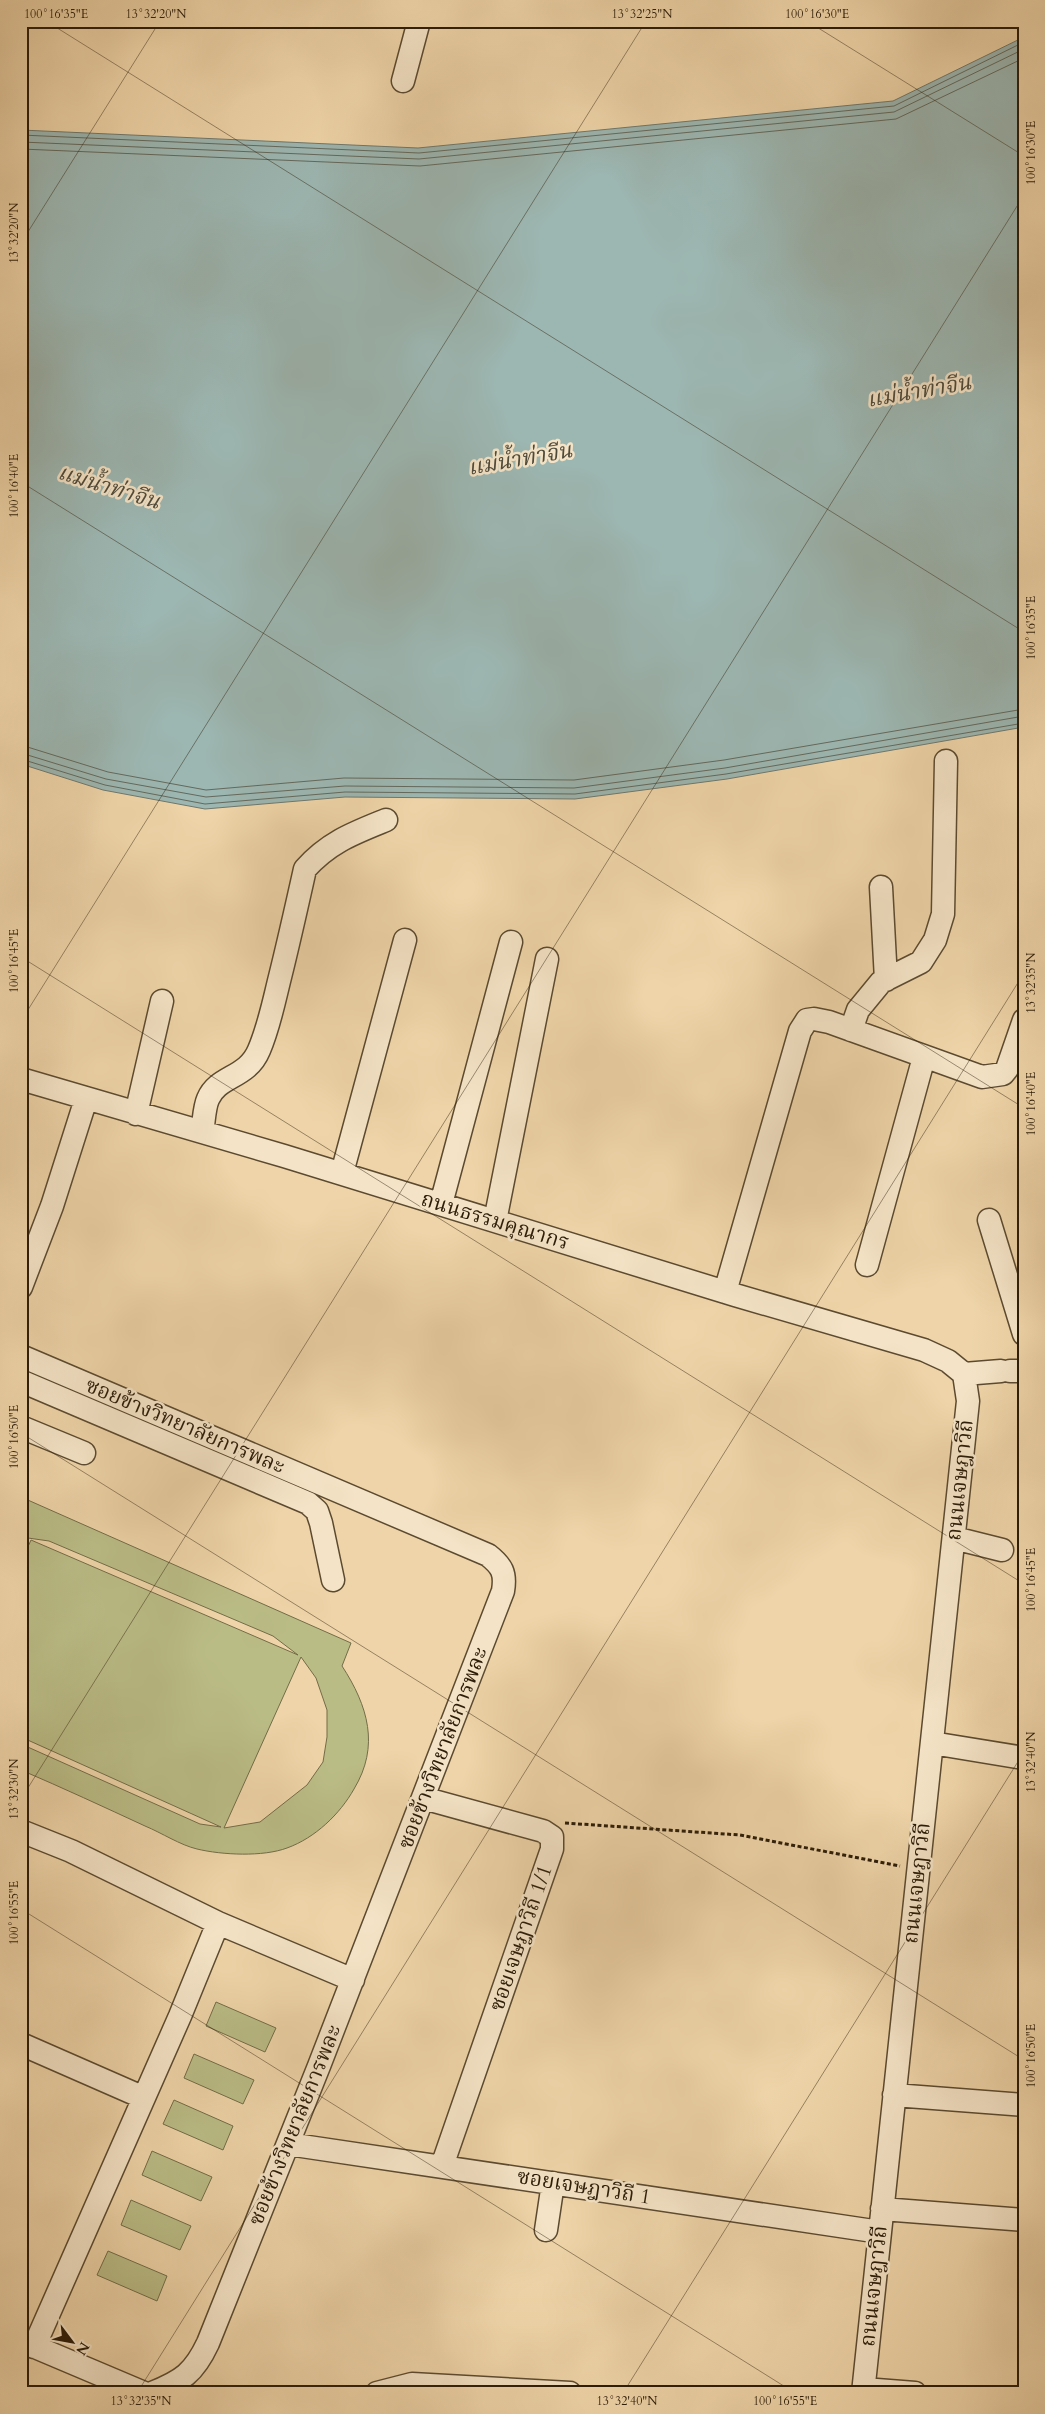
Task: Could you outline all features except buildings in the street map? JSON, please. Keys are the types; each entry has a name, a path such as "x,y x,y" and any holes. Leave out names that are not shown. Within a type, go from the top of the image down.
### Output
{"street":[{"path":"403,81 419,21"},
{"path":"851,1030 858,1010 880,982 921,962 935,940 943,914 946,761"},
{"path":"202,1132 208,1099 212,1092 218,1084 245,1071 254,1061 260,1049 275,1000 305,869 316,856 340,838 386,820"},
{"path":"881,888 886,980"},
{"path":"342,1173 405,940"},
{"path":"441,1204 511,942"},
{"path":"495,1221 547,960"},
{"path":"136,1114 162,1001"},
{"path":"725,1292 800,1031 807,1020 814,1018 982,1076 1003,1074 1010,1063 1024,1020"},
{"path":"867,1266 924,1057"},
{"name":"ถนนธรรมคุณากร","path":"21,1079 342,1173 725,1292 936,1354 964,1374"},
{"path":"21,1287 52,1206 86,1099"},
{"path":"989,1220 1020,1311 1024,1334"},
{"name":"ซอยข้างวิทยาลัยการพละ","path":"21,1356 488,1555 503,1569 505,1577 503,1591 353,1980 201,2357 184,2378 152,2393"},
{"path":"964,1374 1011,1371"},
{"name":"ถนนเจษฎาวิถี","path":"864,2391 968,1401 964,1374"},
{"path":"21,1381 308,1503 317,1511 321,1522 333,1580"},
{"path":"21,1427 84,1453"},
{"path":"954,1538 1002,1550"},
{"path":"932,1743 1024,1758"},
{"path":"423,1798 543,1831"},
{"path":"21,1831 71,1852 218,1923 353,1980"},
{"name":"ซอยเจษฎาวิถี 1/1","path":"442,2166 552,1849 552,1837 543,1831"},
{"path":"144,2393 28,2344 180,2016 218,1923"},
{"path":"21,2044 142,2097"},
{"path":"894,2095 1024,2105"},
{"name":"ซอยเจษฎาวิถี 1","path":"288,2144 880,2232"},
{"path":"546,2230 553,2183"},
{"path":"882,2209 1024,2220"},
{"path":"377,2393 412,2384 570,2393"},
{"path":"864,2391 915,2393"}],"path":[{"path":"543,1831 562,1823 740,1835 918,1869"}],"green space":[{"path":"21,1497 351,1643 342,1666 364,1711 368,1726 368,1742 367,1757 362,1773 342,1807 317,1832 287,1848 255,1854 218,1853 184,1845 21,1770 21,1744 200,1824 221,1827 21,1737 21,1562 31,1540 298,1655 273,1636 49,1541 21,1537","holes":["301,1657 316,1678 327,1710 327,1737 323,1762 307,1785 260,1822 224,1828"]},
{"path":"216,2002 276,2028 265,2052 206,2026"},
{"path":"194,2054 254,2080 243,2104 184,2078"},
{"path":"174,2100 233,2126 223,2150 163,2124"},
{"path":"152,2151 212,2177 201,2201 142,2175"},
{"path":"131,2200 191,2226 180,2250 121,2225"},
{"path":"108,2251 167,2276 157,2301 97,2275"}],"water":[{"name":"แม่น้ำท่าจีน","path":"1024,37 1024,727 727,779 575,799 345,797 205,809 103,790 21,764 21,130 418,148 893,101"}]}
